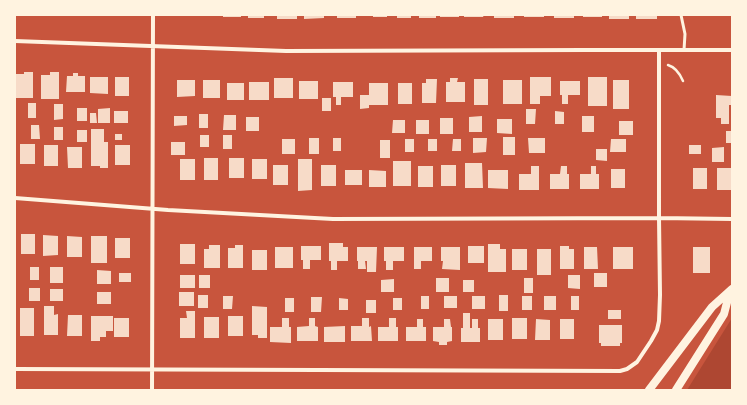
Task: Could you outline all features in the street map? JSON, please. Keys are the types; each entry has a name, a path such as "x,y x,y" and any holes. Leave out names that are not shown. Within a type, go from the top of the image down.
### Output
{"main road":[{"path":"649,390 712,306 731,290"},
{"path":"676,390 724,314 731,290"}],"street":[{"path":"152,390 153,15"},
{"path":"15,41 286,51 732,50"},
{"path":"15,369 620,371 627,369 637,362 657,330 659,320 659,50"},
{"path":"15,198 152,209 333,219 732,219"}],"lane":[{"path":"681,15 685,34 684,50"}],"path":[{"path":"668,65 677,71 683,81"}],"shaded area":[{"path":"732,318 732,390 687,390"}],"building":[{"path":"223,15 241,15 241,17 223,17"},
{"path":"248,15 264,15 264,18 248,18"},
{"path":"277,15 297,15 297,19 277,19"},
{"path":"304,15 324,15 324,18 304,19"},
{"path":"337,15 356,15 356,18 337,18"},
{"path":"373,15 387,15 387,17 373,17"},
{"path":"397,15 411,15 411,18 397,18"},
{"path":"419,15 436,15 436,18 419,18"},
{"path":"440,15 459,15 459,17 440,17"},
{"path":"464,15 484,15 483,17 464,17"},
{"path":"494,15 514,15 514,18 494,18"},
{"path":"524,15 544,15 544,17 524,17"},
{"path":"554,15 574,15 574,18 554,18"},
{"path":"583,15 602,15 602,17 583,17"},
{"path":"609,15 629,15 629,19 609,19"},
{"path":"636,15 657,15 657,19 636,19"},
{"path":"24,72 33,72 33,98 15,98 15,74 24,74"},
{"path":"50,72 59,72 59,99 41,99 41,75 50,75"},
{"path":"73,73 78,73 78,76 85,76 85,92 66,92 67,76 73,76"},
{"path":"90,77 108,77 108,94 90,93"},
{"path":"115,77 129,77 129,96 115,96"},
{"path":"530,77 551,77 551,96 540,96 540,104 530,104"},
{"path":"588,77 607,77 607,106 588,106"},
{"path":"274,78 293,78 293,98 274,98"},
{"path":"450,78 458,78 457,82 465,82 465,102 446,102 446,82 450,82"},
{"path":"426,79 437,79 436,103 422,103 422,83 426,83"},
{"path":"474,79 488,79 488,105 474,105"},
{"path":"177,80 195,80 195,96 177,97"},
{"path":"203,80 220,80 220,98 203,98"},
{"path":"503,80 522,80 522,104 503,104"},
{"path":"613,80 629,80 629,109 613,109"},
{"path":"299,81 318,81 318,99 299,99"},
{"path":"560,81 580,81 580,95 568,95 568,104 562,104 562,95 560,95"},
{"path":"249,82 269,82 269,100 249,100"},
{"path":"333,82 353,82 353,97 341,97 341,105 336,105 336,97 333,97"},
{"path":"227,83 244,83 244,100 227,100"},
{"path":"369,83 388,83 388,105 369,105 369,108 360,109 360,95 369,95"},
{"path":"398,83 412,83 412,104 398,104"},
{"path":"716,95 732,96 732,105 729,105 729,124 721,124 721,118 716,118"},
{"path":"322,98 331,98 331,111 322,111"},
{"path":"28,103 36,103 36,118 28,118"},
{"path":"54,104 63,104 63,119 54,120"},
{"path":"77,108 87,108 87,121 77,121"},
{"path":"110,108 110,123 98,123 98,109"},
{"path":"526,109 536,109 535,124 526,124"},
{"path":"114,111 128,111 128,123 114,123"},
{"path":"555,111 564,112 564,124 555,124"},
{"path":"90,113 96,113 97,123 90,123"},
{"path":"199,114 208,114 208,128 199,128"},
{"path":"224,115 236,115 236,130 223,130"},
{"path":"174,116 187,116 187,125 174,126"},
{"path":"482,116 482,132 469,132 469,117"},
{"path":"582,116 594,116 594,132 582,132"},
{"path":"246,117 259,117 259,131 246,131"},
{"path":"440,118 453,118 453,134 440,134"},
{"path":"497,119 512,119 512,134 497,133"},
{"path":"393,120 405,120 405,133 392,133"},
{"path":"416,120 429,120 429,134 416,134"},
{"path":"619,121 633,121 633,135 619,135"},
{"path":"31,125 39,125 40,139 31,139"},
{"path":"54,127 63,127 63,140 54,140"},
{"path":"91,129 104,129 104,142 108,142 108,168 91,166"},
{"path":"77,130 87,130 87,142 77,142"},
{"path":"726,131 732,131 732,143 726,143"},
{"path":"115,134 122,134 122,140 115,140"},
{"path":"200,135 209,135 209,147 200,147"},
{"path":"223,135 232,135 232,149 223,149"},
{"path":"503,137 515,137 515,155 503,155"},
{"path":"309,138 319,138 319,154 309,154"},
{"path":"333,138 341,138 341,151 333,151"},
{"path":"473,138 487,138 486,152 473,153"},
{"path":"528,138 545,138 545,153 529,153"},
{"path":"282,139 295,139 295,154 282,154"},
{"path":"405,139 414,139 414,152 405,152"},
{"path":"428,139 437,139 437,151 428,151"},
{"path":"453,139 461,139 461,151 452,151"},
{"path":"611,139 626,139 626,152 610,152"},
{"path":"380,140 390,140 390,158 380,158"},
{"path":"171,142 185,142 185,155 171,155"},
{"path":"20,144 35,144 35,164 20,164"},
{"path":"44,145 58,145 58,166 44,166"},
{"path":"115,145 130,145 130,165 115,165"},
{"path":"689,145 701,145 701,154 689,154"},
{"path":"67,147 82,147 82,168 68,168"},
{"path":"724,147 724,162 712,162 712,148"},
{"path":"596,149 607,149 607,161 596,160"},
{"path":"204,158 218,158 218,180 204,180"},
{"path":"229,158 244,158 244,178 229,178"},
{"path":"180,159 195,159 195,180 180,180"},
{"path":"252,159 267,159 267,179 252,179"},
{"path":"298,159 312,159 312,190 298,191"},
{"path":"393,161 411,161 411,186 393,186"},
{"path":"465,163 482,163 483,188 465,188"},
{"path":"273,165 288,165 288,185 273,185"},
{"path":"321,165 336,165 336,186 321,186"},
{"path":"441,165 456,165 456,186 441,186"},
{"path":"418,166 433,166 433,187 418,187"},
{"path":"531,166 539,166 539,190 519,190 519,174 531,174"},
{"path":"561,166 567,166 567,174 569,174 569,189 550,189 550,174 560,174"},
{"path":"591,166 596,166 596,174 599,174 599,189 580,189 580,174 591,174"},
{"path":"693,168 707,168 707,189 693,189"},
{"path":"717,168 731,168 731,190 717,190"},
{"path":"611,169 625,169 625,188 611,188"},
{"path":"345,170 362,170 362,185 345,185"},
{"path":"369,170 386,171 386,187 369,187"},
{"path":"488,170 508,170 508,189 488,188"},
{"path":"21,234 35,234 35,254 21,254"},
{"path":"43,235 58,236 58,255 43,256"},
{"path":"67,236 82,237 82,257 67,257"},
{"path":"91,236 107,236 107,263 91,263"},
{"path":"115,238 130,238 130,258 115,258"},
{"path":"329,243 343,243 343,247 348,247 348,261 337,261 337,270 331,270 331,261 329,261"},
{"path":"180,244 195,244 195,264 180,264"},
{"path":"488,244 500,244 500,249 506,249 506,272 488,272"},
{"path":"209,245 220,245 220,268 204,268 204,249 209,249"},
{"path":"235,245 243,245 243,268 228,268 228,248 235,248"},
{"path":"301,246 321,246 321,260 310,260 310,269 303,269 303,260 301,260"},
{"path":"468,246 484,246 484,263 468,263"},
{"path":"560,246 569,246 569,249 574,249 574,269 560,269"},
{"path":"275,247 293,247 293,268 275,268"},
{"path":"357,247 377,247 376,272 367,272 367,261 365,261 366,269 358,269"},
{"path":"384,247 404,247 404,261 393,261 393,270 386,270 386,261 384,261"},
{"path":"414,247 432,247 432,261 421,261 421,269 414,269"},
{"path":"441,247 460,247 460,270 442,269 443,261 441,261"},
{"path":"584,247 597,247 598,269 584,269"},
{"path":"613,247 633,247 633,269 613,269"},
{"path":"693,247 710,247 710,273 693,273"},
{"path":"512,249 527,249 527,270 512,270"},
{"path":"537,249 551,249 551,275 537,275"},
{"path":"252,250 267,250 267,270 252,270"},
{"path":"30,267 39,267 39,280 30,280"},
{"path":"50,267 63,267 63,283 50,283"},
{"path":"97,270 111,271 111,284 97,284"},
{"path":"119,273 131,273 131,282 119,282"},
{"path":"594,273 607,273 607,287 594,287"},
{"path":"180,275 195,275 195,288 180,288"},
{"path":"199,275 210,275 210,288 199,288"},
{"path":"568,275 580,275 580,289 568,288"},
{"path":"436,278 449,278 449,292 436,292"},
{"path":"524,278 533,278 533,293 524,293"},
{"path":"394,279 394,292 381,292 381,280"},
{"path":"463,280 474,280 474,292 463,292"},
{"path":"29,288 40,288 40,301 29,301"},
{"path":"50,289 63,289 63,301 50,301"},
{"path":"97,292 111,292 111,304 97,304"},
{"path":"179,292 194,292 194,306 179,306"},
{"path":"198,295 208,295 208,308 198,308"},
{"path":"499,295 508,295 508,311 499,311"},
{"path":"223,296 233,296 232,309 223,309"},
{"path":"421,296 429,296 429,309 421,309"},
{"path":"444,296 457,296 457,308 444,308"},
{"path":"472,296 485,296 485,309 472,309"},
{"path":"522,296 532,296 532,310 522,310"},
{"path":"544,296 556,296 556,310 544,310"},
{"path":"571,296 579,296 579,310 571,310"},
{"path":"311,297 322,297 321,312 311,312"},
{"path":"285,298 294,298 294,312 285,312"},
{"path":"339,298 348,299 348,310 339,310"},
{"path":"393,298 402,298 402,310 393,310"},
{"path":"366,300 376,300 376,313 366,313"},
{"path":"44,306 54,306 54,315 58,314 58,335 44,335"},
{"path":"252,306 267,307 267,338 258,338 258,335 252,335"},
{"path":"20,308 34,308 34,336 20,336"},
{"path":"608,310 621,310 621,319 608,319"},
{"path":"186,311 195,311 195,338 180,338 180,318 187,318"},
{"path":"463,313 470,313 470,328 472,328 472,319 478,319 478,328 480,328 480,342 461,342"},
{"path":"68,315 82,315 82,336 67,336"},
{"path":"91,316 113,316 113,331 106,331 106,337 100,337 100,341 91,341"},
{"path":"228,316 243,316 243,336 228,336"},
{"path":"204,317 219,317 219,338 204,338"},
{"path":"114,318 129,318 129,337 114,337"},
{"path":"282,318 289,318 289,327 291,327 291,343 270,342 270,327 282,327"},
{"path":"309,318 315,318 315,326 318,327 318,341 297,341 297,327 309,326"},
{"path":"362,318 369,318 372,341 351,341 351,326 362,326"},
{"path":"389,318 396,318 396,327 398,327 398,341 378,341 378,327 389,327"},
{"path":"512,318 527,318 527,339 512,339"},
{"path":"417,319 423,319 423,327 426,327 426,341 406,341 406,327 417,327"},
{"path":"444,319 450,319 452,327 452,341 447,342 447,345 439,345 439,342 433,341 433,327 444,327"},
{"path":"488,319 503,319 503,340 488,340"},
{"path":"536,319 550,320 550,340 535,340"},
{"path":"560,319 574,319 574,339 560,339"},
{"path":"599,325 622,325 622,343 620,343 620,346 601,346 601,343 599,343"},
{"path":"345,326 345,342 324,342 324,327"}]}
